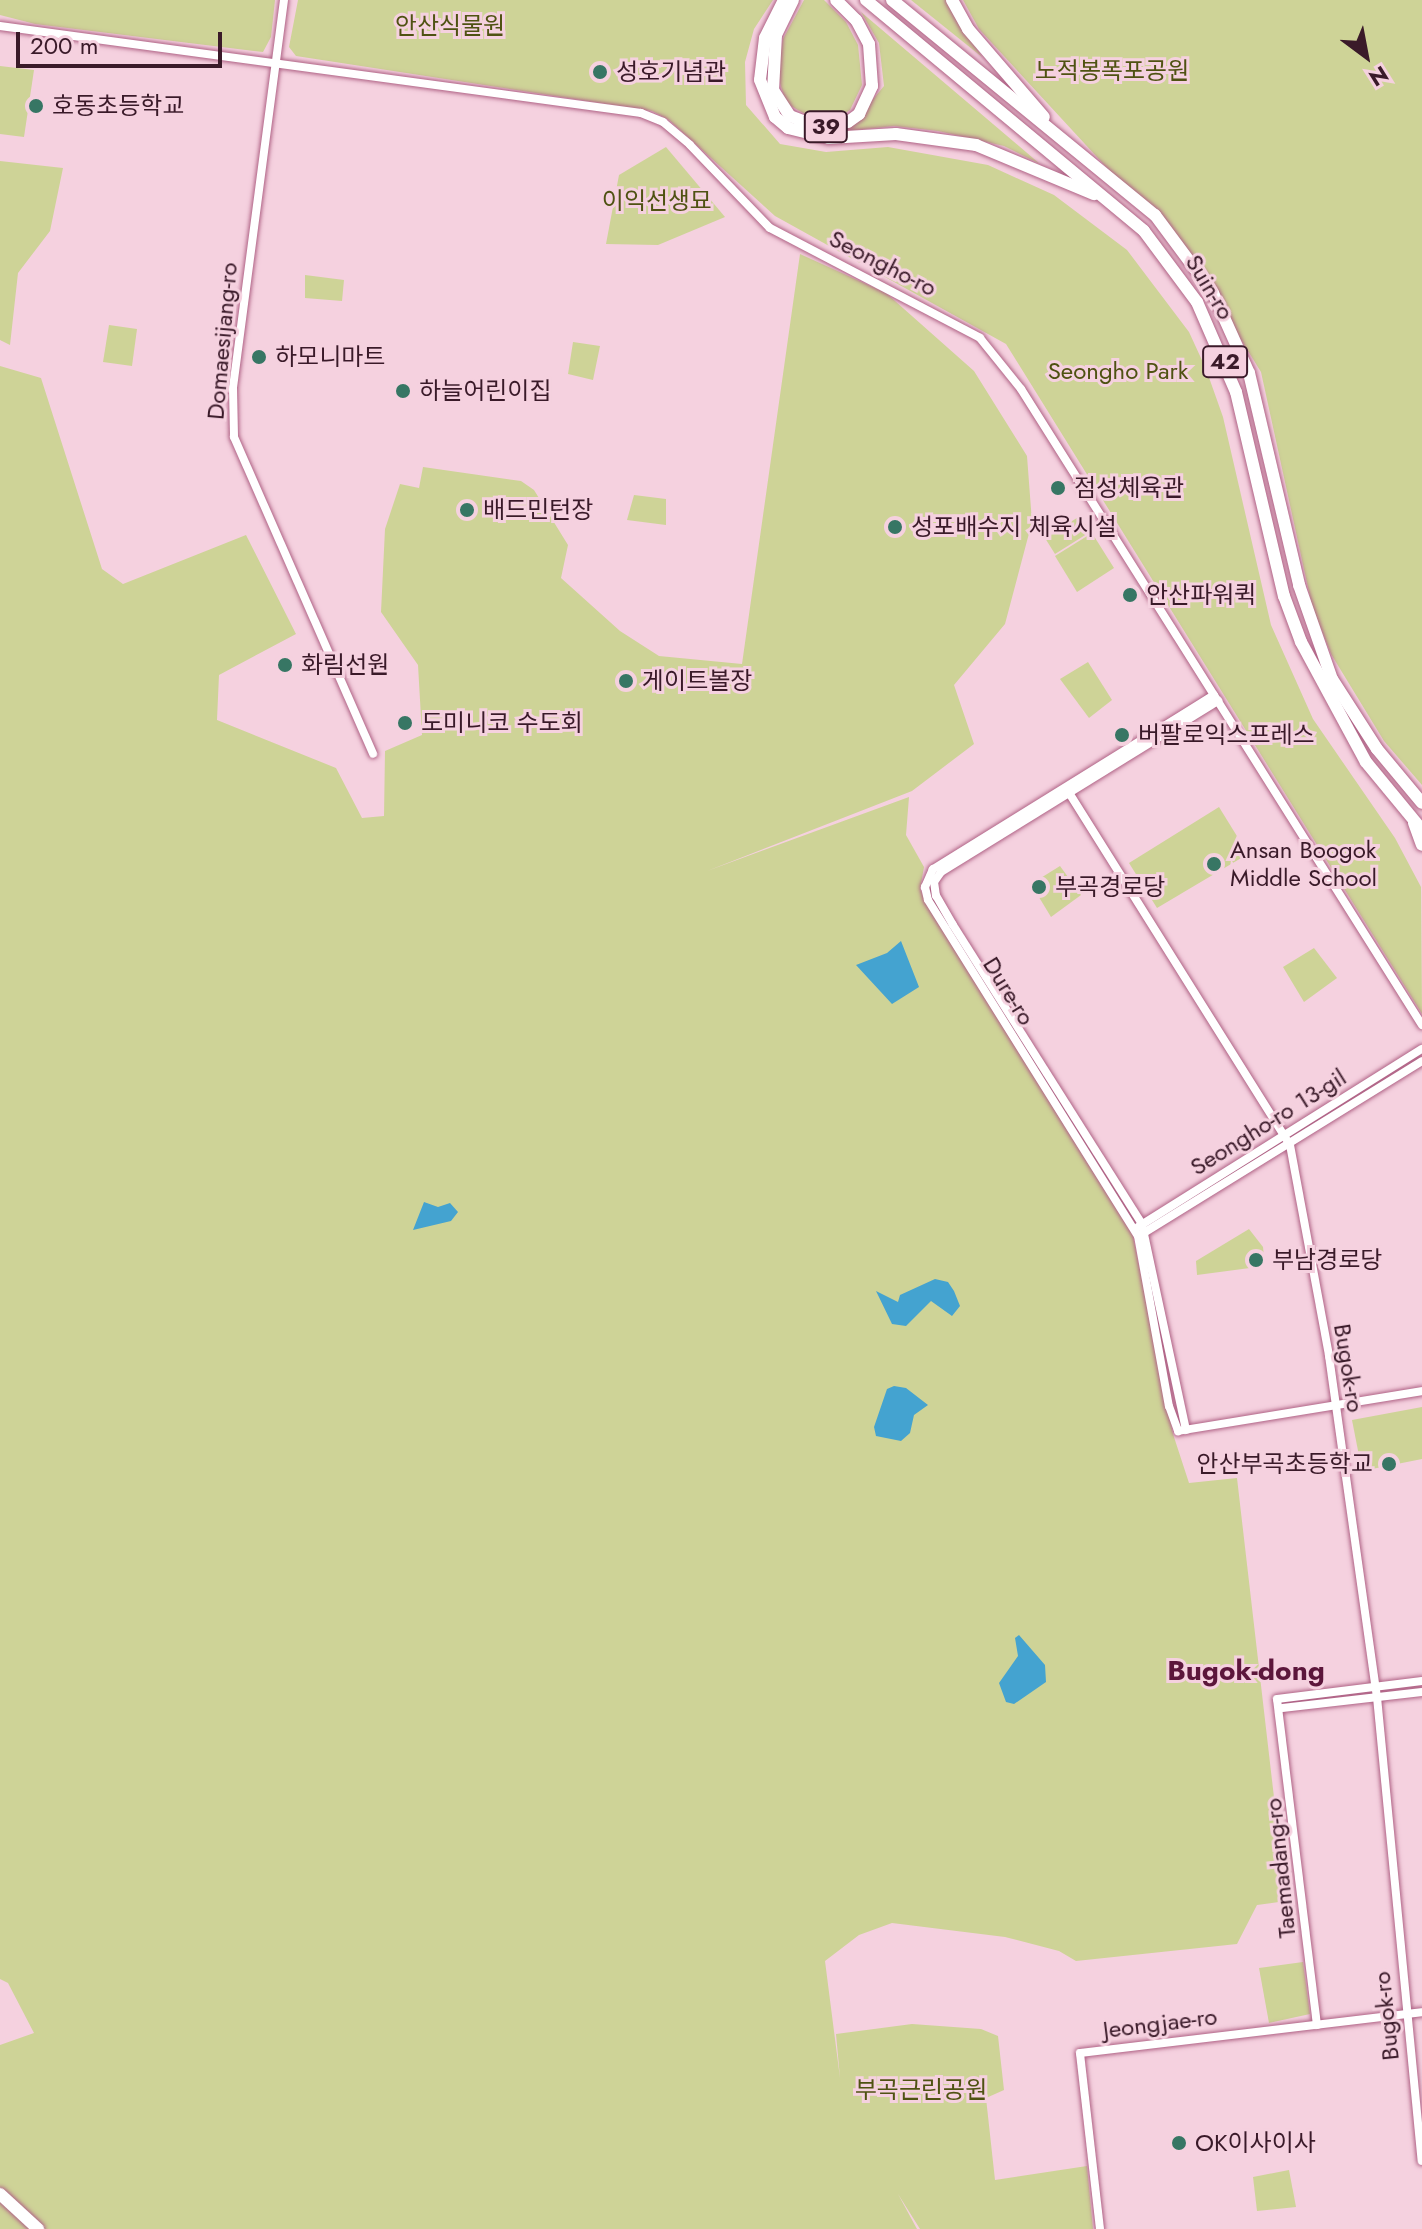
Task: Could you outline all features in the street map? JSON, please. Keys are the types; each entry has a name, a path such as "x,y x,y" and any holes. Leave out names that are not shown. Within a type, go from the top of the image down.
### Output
{"highway":[{"path":"784,0 765,38 760,80 775,117 788,128 829,138 896,134 976,145 1108,200"},
{"name":"39","path":"793,0 776,35 773,90 790,116 819,127 848,122 859,114 872,86 869,44 856,20 836,0"},
{"name":"Suin-ro","path":"866,0 1108,200 1169,261 1220,347 1301,642 1366,762 1422,830"},
{"name":"Suin-ro","path":"892,0 1155,215 1213,293 1249,373 1299,585 1332,679 1377,749 1422,803"},
{"path":"952,0 968,29 1060,135"},
{"path":"1412,816 1422,845"},
{"path":"0,2194 38,2229"}],"street":[{"name":"Domaesijang-ro","path":"284,0 233,388 234,437 373,754"},
{"name":"Seongho-ro","path":"0,26 613,109 663,122 770,228 949,319 1001,360 1422,1025"},
{"name":"Dure-ro","path":"1216,698 941,872 934,882 936,896 1140,1230 1186,1430 1422,1391"},
{"name":"Bugok-ro","path":"1068,791 1290,1145 1336,1407 1376,1692 1405,2014 1422,2161"},
{"name":"Seongho-ro 13-gil","path":"1140,1230 1422,1049"},
{"name":"Seongho-ro 13-gil","path":"1140,1230 1290,1145 1422,1061"},
{"name":"Taemadang-ro","path":"1282,1708 1422,1681"},
{"name":"Taemadang-ro","path":"1317,2025 1282,1708 1277,1699 1422,1692"},
{"name":"Jeongjae-ro","path":"1100,2229 1080,2053 1422,2012"}],"green space":[{"path":"0,0 275,0 271,37 263,52 35,24 0,15"},
{"name":"Seongho Park","path":"298,0 773,0 754,29 745,62 746,105 780,144 826,152 888,147 988,165 1054,195 1127,250 1189,332 1206,369 1223,417 1271,625 1313,719 1395,838 1421,887 1422,1014 1006,344 775,216 669,120 652,111 296,56 289,47"},
{"path":"804,0 824,0 846,22 858,45 862,85 850,110 834,120 815,120 786,103 777,73 783,39"},
{"path":"911,0 946,0 982,57"},
{"name":"노적봉폭포공원","path":"963,0 1422,0 1422,785 1384,741 1331,654 1312,606 1261,372 1191,259 979,29"},
{"path":"861,12 1040,164 1004,146 938,131 894,126 828,133 850,127 884,86 879,43"},
{"path":"0,66 34,70 24,137 0,134"},
{"name":"이익선생묘","path":"666,147 725,217 658,245 606,244 619,175"},
{"path":"0,161 63,168 50,231 18,273 10,345 0,340"},
{"name":"부곡근린공원","path":"800,254 886,293 974,371 1027,456 1032,522 1005,624 954,685 974,744 912,791 707,871 909,797 906,835 924,867 920,889 926,903 1133,1236 1173,1434 1189,1483 1237,1478 1286,1901 1257,1905 1237,1944 1076,1961 1059,1951 1005,1937 892,1923 859,1935 825,1961 840,2078 836,2034 912,2024 981,2029 998,2036 1004,2090 986,2098 995,2180 1087,2166 1093,2229 920,2229 898,2194 917,2229 0,2229 0,2045 34,2033 8,1983 0,1979 0,366 41,378 102,569 123,584 246,535 296,634 219,675 217,720 336,768 362,818 384,816 385,751 422,735 418,665 381,612 385,529 400,484 419,488 423,467 521,481 534,490 568,545 561,578 620,631 659,656 742,664"},
{"path":"305,275 344,280 342,301 305,298"},
{"path":"109,325 137,329 132,366 103,362"},
{"path":"573,342 600,346 593,380 568,374"},
{"path":"634,495 666,499 666,525 627,520"},
{"path":"1080,516 1090,532 1055,554 1045,538"},
{"path":"1092,533 1114,568 1077,592 1055,556"},
{"path":"1088,662 1112,700 1089,718 1060,679"},
{"path":"1219,807 1248,854 1157,908 1129,863"},
{"path":"1060,866 1081,895 1051,917 1031,884"},
{"path":"1314,948 1337,978 1304,1002 1283,967"},
{"path":"1249,1229 1263,1247 1265,1266 1197,1275 1196,1261"},
{"path":"1422,1407 1422,1459 1362,1471 1352,1420"},
{"path":"1303,1962 1310,2014 1269,2023 1259,1968"},
{"path":"1289,2170 1296,2207 1257,2211 1253,2177"}],"water":[{"path":"901,941 919,987 892,1004 856,965 887,953"},
{"path":"424,1202 438,1207 450,1203 458,1212 451,1221 413,1230"},
{"path":"935,1279 948,1282 954,1291 960,1306 952,1316 931,1301 906,1326 892,1324 876,1291 898,1302 900,1295"},
{"path":"894,1386 906,1388 928,1405 914,1415 910,1433 901,1441 876,1436 874,1427 887,1389"},
{"path":"1019,1635 1045,1665 1046,1682 1014,1704 1006,1702 999,1683 1018,1656 1015,1638"}],"place":[{"name":"성호기념관","path":"600,72"},
{"name":"호동초등학교","path":"36,106"},
{"name":"하모니마트","path":"259,357"},
{"name":"하늘어린이집","path":"403,391"},
{"name":"점성체육관","path":"1058,488"},
{"name":"배드민턴장","path":"467,510"},
{"name":"성포배수지 체육시설","path":"895,527"},
{"name":"안산파워퀵","path":"1130,595"},
{"name":"화림선원","path":"285,665"},
{"name":"게이트볼장","path":"626,681"},
{"name":"도미니코 수도회","path":"405,723"},
{"name":"버팔로익스프레스","path":"1122,735"},
{"name":"Ansan Boogok Middle School","path":"1214,864"},
{"name":"부곡경로당","path":"1039,887"},
{"name":"부남경로당","path":"1256,1260"},
{"name":"안산부곡초등학교","path":"1389,1464"},
{"name":"OK이사이사","path":"1179,2143"}],"district":[{"name":"Bugok-dong","path":"1246,1671"}],"park label":[{"name":"안산식물원","path":"450,26"}]}
